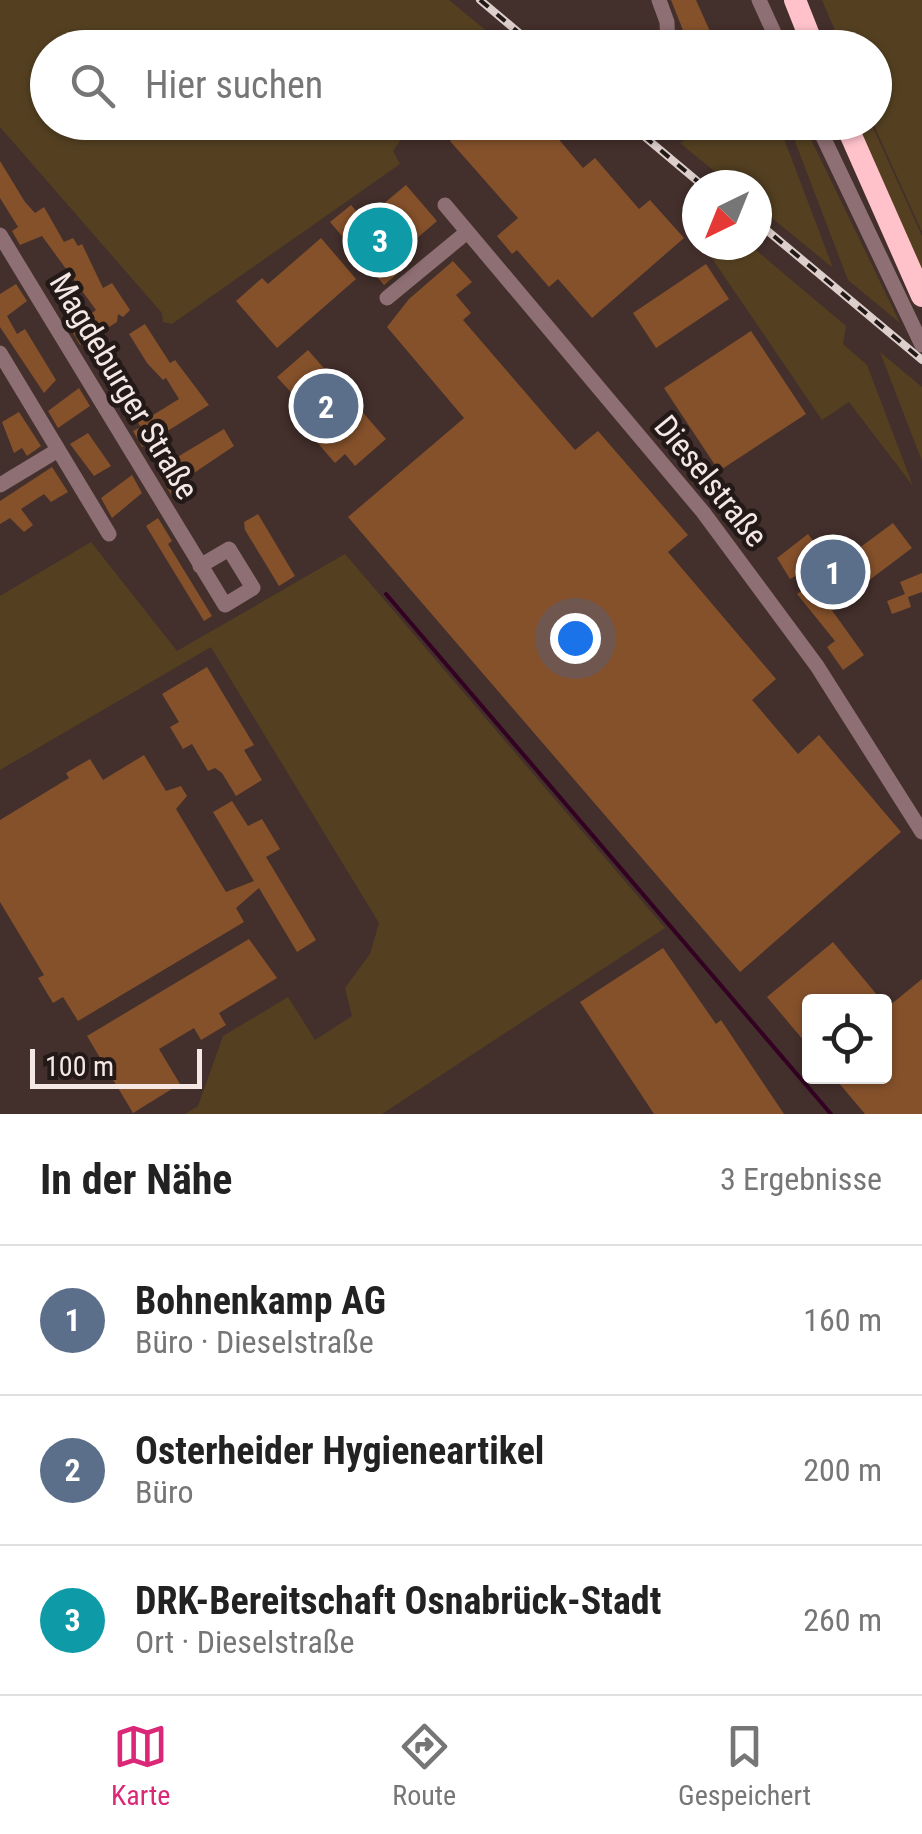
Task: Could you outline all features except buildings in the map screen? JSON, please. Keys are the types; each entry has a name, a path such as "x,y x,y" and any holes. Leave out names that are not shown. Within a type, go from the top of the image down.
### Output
{"highway":[{"path":"794,0 806,30"},
{"path":"853,140 921,293"}],"street":[{"path":"659,0 668,30"},
{"path":"758,0 772,30"},
{"path":"825,140 922,345"},
{"name":"Dieselstraße","path":"445,205 737,557 817,666 922,832"},
{"path":"387,298 467,232"},
{"name":"Magdeburger Straße","path":"0,235 200,566"},
{"path":"0,354 109,534"},
{"path":"0,485 58,450"}],"shaded area":[{"path":"0,0 449,0 485,30 30,30 30,140 401,140 393,151 400,164 172,324 163,322 162,313 0,127"},
{"path":"822,0 922,0 922,232 881,140 892,140 892,30 835,30"},
{"path":"784,140 833,268 772,218 772,170 713,170 680,143"},
{"path":"794,140 811,140 900,323 848,280"},
{"path":"863,140 879,140 922,236 922,274"},
{"path":"713,260 768,260 846,326 843,344 867,365 913,486 849,402 822,420"},
{"path":"880,352 922,387 922,461"},
{"path":"91,542 177,651 345,554 665,928 382,1114 185,1114 198,1106 223,1036 288,997 315,1040 352,1016 345,988 370,954 379,923 211,647 0,770 0,596"}],"waterway":[{"path":"386,594 831,1114"}],"railway":[{"path":"480,0 516,30"},
{"path":"648,140 684,170"},
{"path":"772,235 922,360"}],"place":[{"name":"DRK-Bereitschaft Osnabrück-Stadt","path":"380,240"},
{"name":"Osterheider Hygieneartikel","path":"326,406"},
{"name":"Bohnenkamp AG","path":"833,572"}]}
